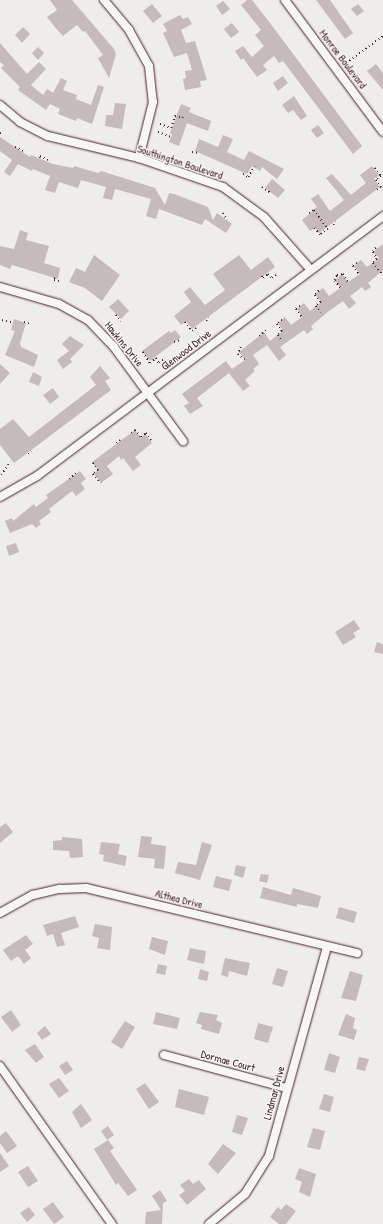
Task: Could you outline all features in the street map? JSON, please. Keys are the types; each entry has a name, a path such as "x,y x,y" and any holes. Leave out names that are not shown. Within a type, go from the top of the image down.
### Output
{"street":[{"path":"104,0 129,30 149,66 153,102 139,158"},
{"name":"Monroe Boulevard","path":"284,0 383,132"},
{"name":"Southington Boulevard","path":"0,104 20,122 48,136 139,158 223,187 264,217 310,269"},
{"name":"Glenwood Drive","path":"0,497 37,476 310,269 383,216"},
{"name":"Hawkins Drive","path":"1,290 59,304 88,320 114,347 183,441"},
{"name":"Althea Drive","path":"0,913 33,895 60,889 86,888 357,953"},
{"name":"Lindmar Drive","path":"209,1224 245,1194 257,1178 269,1156 286,1088 327,947"},
{"name":"Dormae Court","path":"164,1056 286,1088"},
{"path":"0,1066 112,1224"}],"path":[{"path":"346,64 383,36"},
{"path":"160,124 171,128 175,116 182,118 183,116"},
{"path":"158,132 171,137"},
{"path":"15,147 24,151"},
{"path":"192,152 200,153"},
{"path":"39,158 40,156 48,160"},
{"path":"243,174 248,177 254,167"},
{"path":"375,168 381,176 375,179 381,187 377,190"},
{"path":"262,187 271,193"},
{"path":"309,213 314,210 328,229 320,235 314,228"},
{"path":"223,214 227,220"},
{"path":"333,225 335,221"},
{"path":"376,248 373,252 377,259 373,263 383,275"},
{"path":"357,263 353,266 359,274"},
{"path":"262,276 263,278 268,274 272,278 276,275"},
{"path":"340,288 334,280 337,275 342,274 348,282"},
{"path":"55,278 54,280 60,282"},
{"path":"319,291 315,294 321,302 316,306 320,312"},
{"path":"300,306 296,309 302,317"},
{"path":"116,315 121,322"},
{"path":"206,321 208,317"},
{"path":"2,320 13,323"},
{"path":"282,320 277,324 282,331 278,335 282,341"},
{"path":"24,322 30,324"},
{"path":"185,322 192,330 196,328"},
{"path":"259,336 266,330"},
{"path":"174,342 180,340"},
{"path":"241,347 238,354 245,360"},
{"path":"143,352 150,363 156,358 159,363 164,359"},
{"path":"131,433 135,430 141,437 146,433 151,440"},
{"path":"116,443 120,440"},
{"path":"28,454 31,450"},
{"path":"1,475 10,462"},
{"path":"93,463 98,470 93,474 101,483"},
{"path":"69,479 76,473"}],"building":[{"path":"50,0 72,0 114,49 116,54 109,78 98,58 103,55 85,31 83,32 77,25 63,36 47,17 57,10"},
{"path":"247,0 252,0 362,146 353,154 283,61 279,63 274,56 263,65 267,70 257,77 243,58 241,60 235,51 243,46 252,57 264,46 255,35 261,30 241,5"},
{"path":"316,0 330,0 353,33 345,39"},
{"path":"223,1 230,9 222,15 216,6"},
{"path":"152,4 162,16 153,23 143,11"},
{"path":"358,4 364,11 357,16 351,9"},
{"path":"180,15 183,19 188,17 192,24 181,30 186,43 195,41 207,80 200,81 201,87 185,90 183,79 186,78 185,71 192,70 187,53 174,57 163,33 167,31 163,24"},
{"path":"232,23 239,32 231,38 224,29"},
{"path":"23,27 30,34 22,43 15,35"},
{"path":"0,43 27,74 39,62 46,69 31,85 43,95 47,89 53,93 61,78 67,81 63,90 77,95 76,99 91,105 98,85 104,87 92,124 77,118 76,121 58,114 60,109 50,104 46,110 18,90 20,87 1,68 4,65 0,62"},
{"path":"38,47 44,53 38,60 32,53"},
{"path":"376,64 383,73 383,90 367,71"},
{"path":"283,76 288,83 278,91 273,83"},
{"path":"294,96 307,116 301,120 293,110 288,113 282,105"},
{"path":"115,103 126,104 122,129 105,126 106,115 113,115"},
{"path":"181,104 191,108 189,112 211,121 208,131 187,123 179,146 169,142 172,135 170,133"},
{"path":"318,125 324,133 317,138 311,130"},
{"path":"223,135 233,139 227,152 244,160 249,151 284,169 277,179 262,167 260,171 252,166 247,174 195,151 199,139 218,147"},
{"path":"0,137 30,157 31,155 53,164 73,168 74,166 98,173 101,171 155,188 165,205 169,193 174,194 208,207 213,220 217,213 232,224 226,233 205,219 202,225 159,209 156,219 146,216 151,199 115,189 112,200 103,198 106,187 81,180 78,188 59,182 55,193 45,190 50,176 33,169 32,171 18,164 10,176 4,172 12,160 0,151"},
{"path":"372,166 379,175 374,179 380,187 319,233 315,228 310,231 302,220 317,207 311,199 318,194 330,211 344,200 326,178 332,174 351,195 366,183 360,175"},
{"path":"272,179 285,190 278,198 265,188"},
{"path":"20,230 28,233 26,240 49,246 44,263 60,268 58,279 12,265 10,269 0,265 0,246 14,249"},
{"path":"383,244 383,270 368,283 371,287 365,291 362,287 350,296 356,303 349,309 343,301 311,326 313,329 307,334 304,330 280,347 286,355 279,361 267,345 253,355 259,364 253,369 255,371 245,380 250,386 243,391 229,373 197,398 203,406 190,414 184,406 189,403 182,394 226,361 232,369 245,360 239,352 264,332 270,341 283,331 278,323 285,317 291,325 302,317 297,309 304,303 310,311 321,302 315,294 323,288 329,296 340,288 335,280 342,274 348,282 360,274 354,266 361,260 367,267 379,258 373,252"},
{"path":"94,255 120,275 102,301 85,288 69,282 76,268 85,272"},
{"path":"239,255 251,270 268,257 275,267 192,329 186,321 181,325 174,316 191,302 184,292 190,287 205,305 225,290 213,274"},
{"path":"118,299 129,311 121,319 109,307"},
{"path":"14,319 26,323 20,343 21,347 38,355 34,367 5,355 15,331 11,330"},
{"path":"175,330 181,337 150,361 142,351 169,331 171,333"},
{"path":"70,336 84,345 70,359 72,362 63,369 57,360 69,351 62,344"},
{"path":"0,364 10,373 0,384"},
{"path":"100,366 110,378 105,381 111,390 14,463 0,445 0,429 13,419 29,437 96,385 90,377"},
{"path":"33,372 42,377 39,386 29,382"},
{"path":"53,388 59,397 50,404 43,395"},
{"path":"135,430 141,438 145,434 152,443 135,457 141,465 133,471 123,458 121,460 119,456 107,466 113,474 101,483 94,474 98,470 92,462"},
{"path":"80,471 86,479 81,483 85,489 76,496 72,491 49,509 51,512 39,521 41,524 36,528 32,524 10,533 5,521 12,518 13,521 34,504 36,507 48,498 46,495"},
{"path":"16,543 19,552 9,556 6,546"},
{"path":"354,620 360,629 353,633 356,637 343,645 335,632"},
{"path":"377,642 383,644 383,654 374,652"},
{"path":"6,823 13,832 0,843 0,827"},
{"path":"141,836 152,837 151,844 166,846 164,869 154,868 155,859 138,857"},
{"path":"62,837 82,839 83,857 70,858 69,851 53,850 53,841 62,840"},
{"path":"101,842 120,844 118,854 127,856 125,866 103,861 104,855 99,854"},
{"path":"202,842 212,845 200,880 175,873 178,862 196,865"},
{"path":"236,865 246,867 243,878 234,875"},
{"path":"261,874 269,875 267,883 259,881"},
{"path":"216,876 232,880 229,891 213,887"},
{"path":"263,887 291,895 293,888 321,896 318,908 297,904 297,907 260,898"},
{"path":"339,907 357,912 354,923 336,918"},
{"path":"75,916 79,927 61,933 65,945 57,947 53,934 47,936 43,925"},
{"path":"95,924 112,927 110,950 97,948 99,938 92,936"},
{"path":"26,935 33,944 25,950 31,958 24,964 18,956 11,961 3,950"},
{"path":"152,937 168,941 165,955 149,949"},
{"path":"190,948 206,951 204,964 187,960"},
{"path":"225,958 250,963 247,976 229,971 228,977 221,975"},
{"path":"158,964 167,966 165,975 156,973"},
{"path":"277,968 288,971 283,987 272,984"},
{"path":"200,969 209,972 207,981 198,979"},
{"path":"350,971 363,975 356,1001 341,998"},
{"path":"11,1010 21,1025 12,1032 1,1017"},
{"path":"156,1012 180,1018 177,1029 153,1024"},
{"path":"200,1012 218,1015 216,1020 222,1023 219,1034 201,1029 202,1025 196,1023"},
{"path":"346,1014 355,1018 353,1028 357,1030 354,1040 338,1035"},
{"path":"125,1021 135,1027 122,1049 111,1042"},
{"path":"258,1023 273,1027 268,1043 254,1039"},
{"path":"45,1026 51,1034 42,1040 37,1033"},
{"path":"35,1044 44,1057 36,1063 25,1050"},
{"path":"329,1053 340,1057 335,1073 324,1070"},
{"path":"359,1057 369,1059 365,1071 356,1069"},
{"path":"67,1061 73,1070 65,1075 59,1066"},
{"path":"59,1078 69,1091 59,1098 49,1084"},
{"path":"145,1083 159,1102 149,1109 136,1089"},
{"path":"179,1089 209,1097 204,1115 175,1107"},
{"path":"324,1094 334,1097 330,1112 319,1109"},
{"path":"81,1104 92,1120 81,1128 72,1112"},
{"path":"237,1115 248,1118 242,1135 232,1132"},
{"path":"108,1126 114,1135 107,1140 101,1131"},
{"path":"313,1128 325,1131 320,1150 307,1147"},
{"path":"6,1131 17,1146 7,1153 0,1143 0,1136"},
{"path":"108,1140 114,1148 110,1151 137,1190 128,1196 118,1183 116,1185 94,1149"},
{"path":"223,1144 236,1153 218,1174 208,1164"},
{"path":"0,1153 9,1166 0,1172"},
{"path":"28,1166 38,1181 28,1187 18,1172"},
{"path":"299,1168 316,1174 310,1197 299,1192 302,1182 295,1179"},
{"path":"189,1179 193,1184 199,1180 206,1189 187,1205 179,1195 185,1191 180,1185"},
{"path":"160,1190 167,1201 163,1203 162,1224 145,1224 146,1212 161,1210 152,1196"},
{"path":"53,1202 64,1217 54,1224 43,1209"},
{"path":"286,1204 296,1211 286,1224 279,1224 270,1217 278,1207 281,1210"},
{"path":"29,1207 35,1215 27,1222 20,1213"}]}
